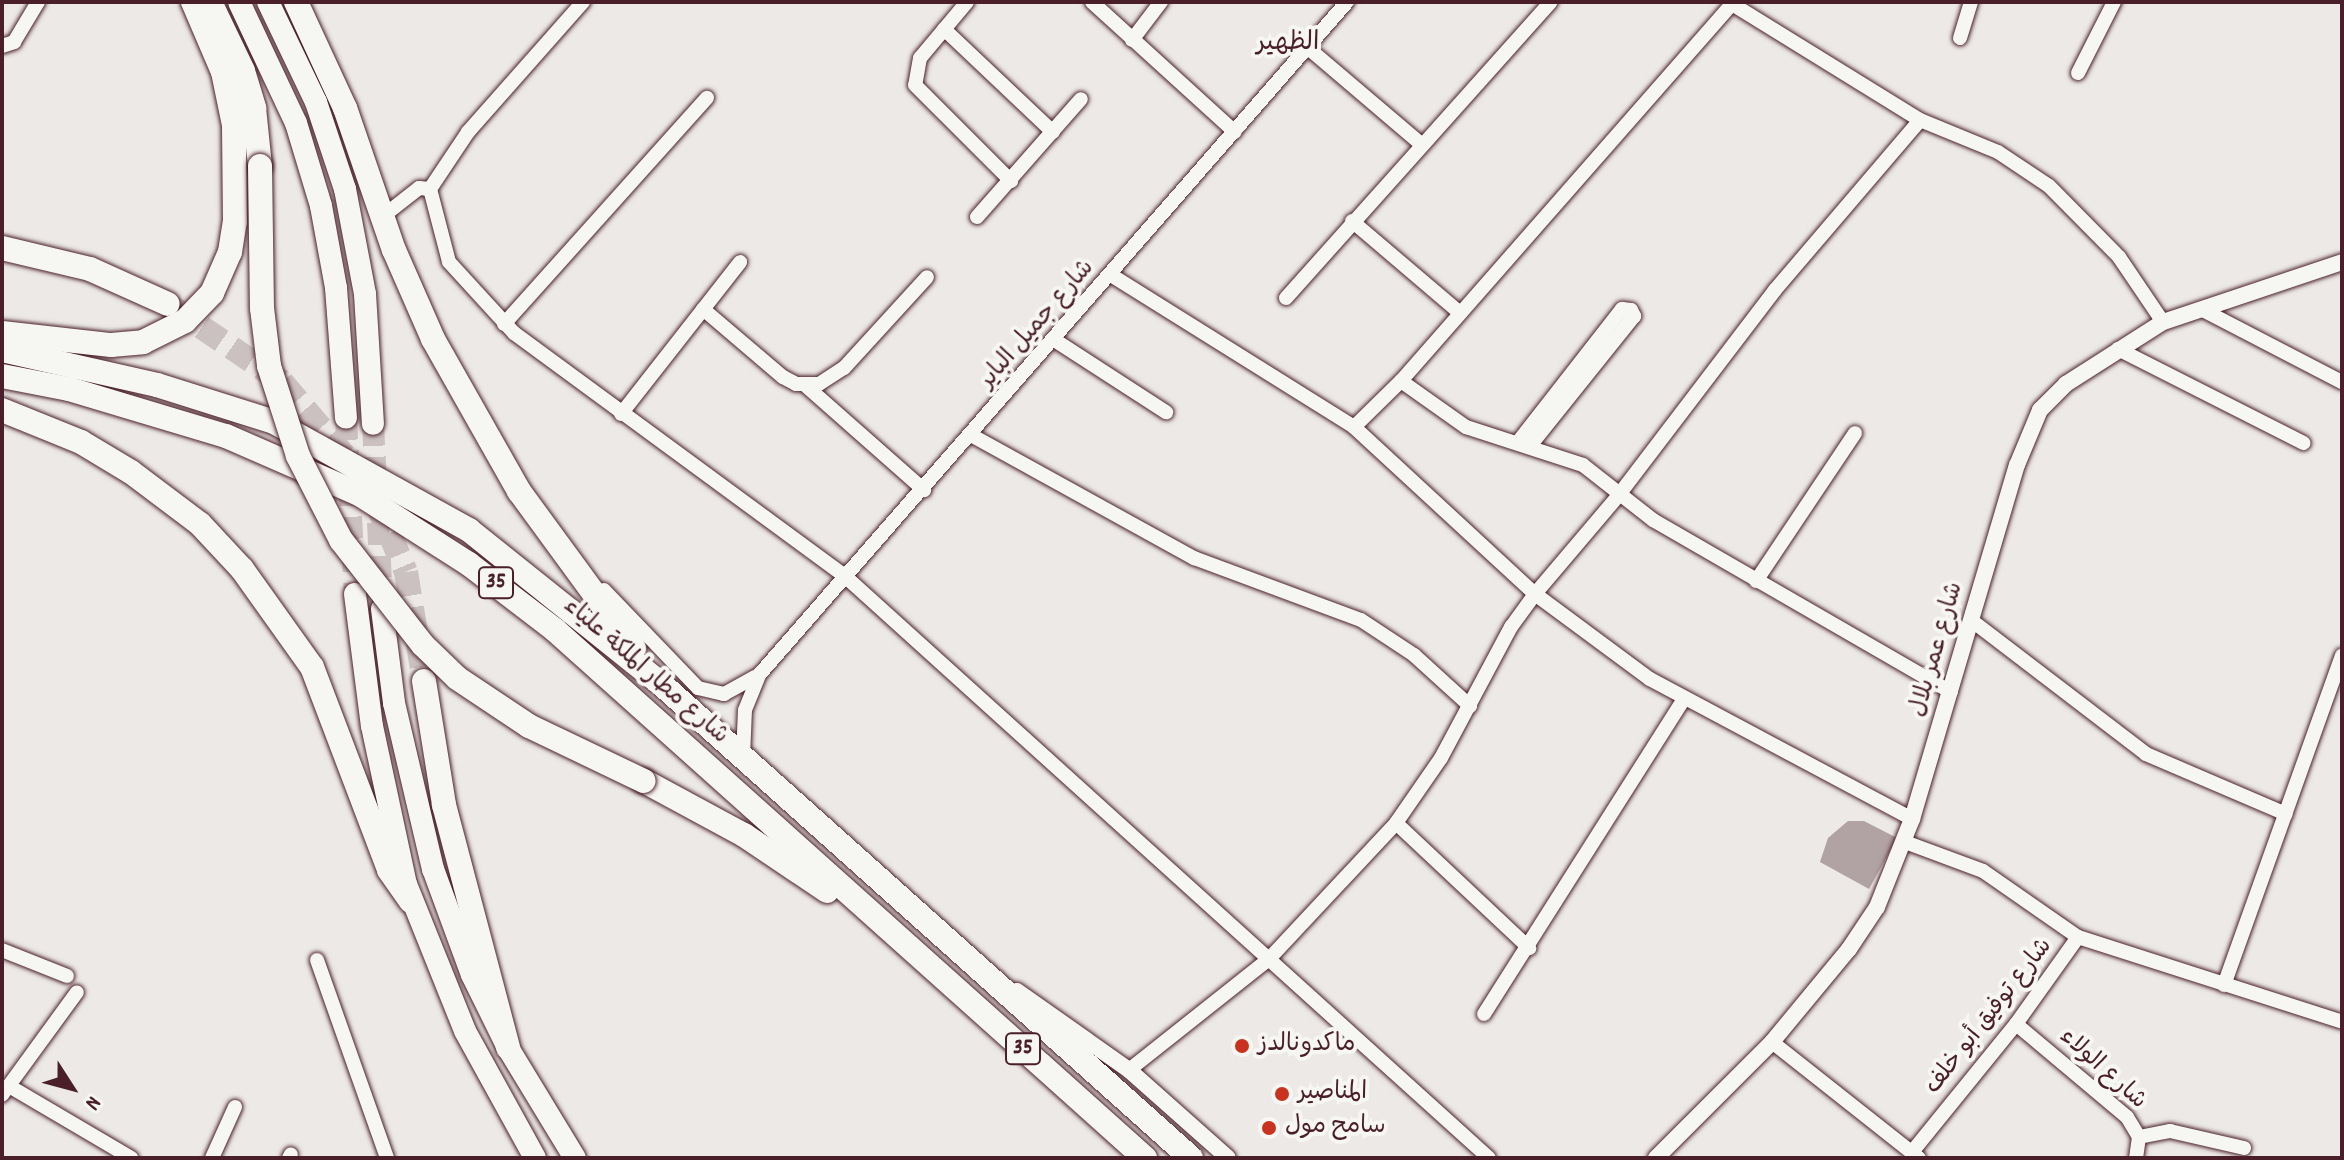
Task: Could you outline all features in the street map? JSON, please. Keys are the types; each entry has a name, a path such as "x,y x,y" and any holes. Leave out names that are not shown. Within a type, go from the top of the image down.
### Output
{"highway":[{"path":"2,333 111,345 143,342 185,321 212,293 230,252 235,222 234,125 223,72 193,2"},
{"path":"210,2 243,71 254,108 260,166 262,308 269,366 298,456 341,540 414,634 457,678 529,726 644,781 744,835 902,940"},
{"path":"296,2 345,108 382,217 433,339 519,491 659,682"},
{"path":"2,248 90,269 168,304"},
{"name":"شارع مطار الملكة علياء","path":"2,350 200,397 310,439 469,530 659,682 1191,1158"},
{"name":"شارع مطار الملكة علياء","path":"2,376 190,423 361,495 533,612 1145,1158"},
{"path":"2,410 81,442 131,472 200,524 242,569 312,667 389,870 411,901"},
{"path":"424,681 444,805 508,1048"}],"main road":[{"path":"239,2 296,123 321,206 336,288 346,418"},
{"path":"268,2 316,102 345,189 365,294 373,424"},
{"path":"355,594 372,726 411,901 465,1031 535,1158"},
{"path":"382,609 394,703 423,836 472,975 508,1048 575,1158"}],"street":[{"path":"2,46 14,42 38,2"},
{"path":"583,2 487,109 430,189 444,253 504,324 621,414 847,578 1489,1158"},
{"path":"967,2 920,58 915,85 1011,181"},
{"path":"1092,2 1235,132"},
{"path":"1132,40 1161,2"},
{"name":"شارع جميل الباير","path":"519,491 537,504 613,600 693,684 724,694 759,675 924,490 1347,2"},
{"path":"1286,298 1551,2"},
{"path":"1960,38 1971,2"},
{"path":"2078,73 2114,2"},
{"path":"1354,427 1404,378 1731,3 1920,120 1998,152 2049,186 2119,257 2163,322"},
{"path":"944,29 1053,132"},
{"path":"1307,47 1422,145"},
{"path":"504,324 707,98"},
{"path":"977,217 1081,99"},
{"path":"1129,1070 1268,960 1396,823 1470,706 1511,627 1535,594 1621,492 1775,290 1920,120"},
{"path":"382,217 419,188 430,189"},
{"path":"1352,221 1460,313"},
{"path":"621,414 740,262"},
{"name":"شارع عمر بلال","path":"1656,1158 1772,1042 1867,923 1905,842 2017,465 2040,410 2066,384 2163,322 2342,262"},
{"path":"1111,275 1354,427 1535,594 1683,700 1912,819"},
{"path":"805,385 838,374 927,277"},
{"path":"703,309 783,377 805,385 924,490"},
{"path":"2201,309 2342,382"},
{"path":"1526,440 1613,332"},
{"path":"1053,339 1166,412"},
{"path":"2118,349 2303,443"},
{"path":"1404,378 1469,419 1583,465 1634,504 1756,581 1951,692"},
{"path":"1756,581 1855,433"},
{"path":"971,435 1194,558 1361,620 1414,655 1470,706"},
{"path":"1971,620 2146,754 2286,814"},
{"path":"2224,985 2342,656"},
{"name":"شارع جميل الباير","path":"743,757 745,710 759,675"},
{"path":"1484,1014 1529,948 1683,700"},
{"path":"1396,823 1529,948"},
{"path":"1905,842 1983,871 2078,937"},
{"name":"شارع توفيق أبو خلف","path":"1916,1155 2078,937 2342,1022"},
{"path":"2,950 67,976"},
{"path":"317,960 387,1158"},
{"path":"982,971 1049,1011 1129,1070 1228,1158"},
{"path":"77,992 5,1090 131,1158"},
{"name":"شارع الولاء","path":"2016,1024 2083,1077 2127,1117 2139,1137 2136,1158"},
{"path":"1772,1042 1916,1155"},
{"path":"212,1158 235,1107"},
{"path":"1111,1127 1129,1158"},
{"path":"2139,1137 2177,1132 2244,1148"}],"shaded area":[{"path":"1848,821 1864,821 1897,838 1869,889 1820,862 1828,838"}],"tunnel":[{"path":"172,307 282,382 356,469"},
{"path":"346,418 355,594"},
{"path":"373,424 382,600"},
{"path":"375,500 406,572 424,681"}],"place":[{"name":"ماكدونالدز","path":"1242,1046"},
{"name":"المناصير","path":"1282,1094"},
{"name":"سامح مول","path":"1269,1128"}],"district":[{"name":"الظهير","path":"1288,44"}]}
